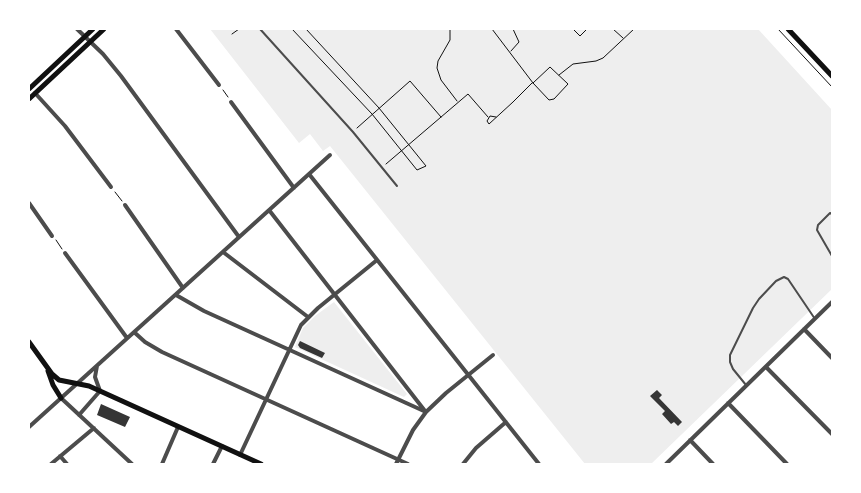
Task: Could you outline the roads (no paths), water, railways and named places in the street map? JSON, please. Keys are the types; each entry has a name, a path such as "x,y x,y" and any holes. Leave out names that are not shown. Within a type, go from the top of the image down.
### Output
{"main road":[{"path":"29,88 93,29"},
{"path":"29,99 104,29"},
{"path":"788,29 832,76"},
{"path":"29,342 46,366 59,380 77,383 100,391 261,464"},
{"path":"46,366 53,385 61,398"}],"street":[{"path":"77,29 104,54 122,76 240,237"},
{"path":"176,29 219,85"},
{"path":"35,93 65,126 111,187"},
{"path":"231,102 294,188"},
{"path":"29,426 330,155"},
{"path":"309,174 539,464"},
{"path":"29,204 52,236"},
{"path":"125,205 183,288"},
{"path":"269,210 426,412"},
{"path":"65,252 128,338"},
{"path":"223,252 308,318"},
{"path":"240,455 298,330 308,318 377,260"},
{"path":"176,295 204,311 426,412"},
{"path":"666,464 832,302"},
{"path":"804,330 832,358"},
{"path":"134,332 154,348 397,462 408,464"},
{"path":"397,462 413,430 426,412 492,355"},
{"path":"79,414 100,391 95,377 97,366"},
{"path":"766,367 832,434"},
{"path":"61,398 132,464"},
{"path":"728,404 787,464"},
{"path":"464,464 476,448 506,422"},
{"path":"162,464 178,427"},
{"path":"51,464 94,428"},
{"path":"690,440 713,464"},
{"path":"213,464 222,446"},
{"path":"60,456 67,464"}],"lane":[{"path":"260,29 353,132 397,186"},
{"path":"832,214 830,213 818,225 817,230 832,256"},
{"path":"746,386 733,369 730,355 753,308 776,281 784,277 788,279 815,319"}]}
